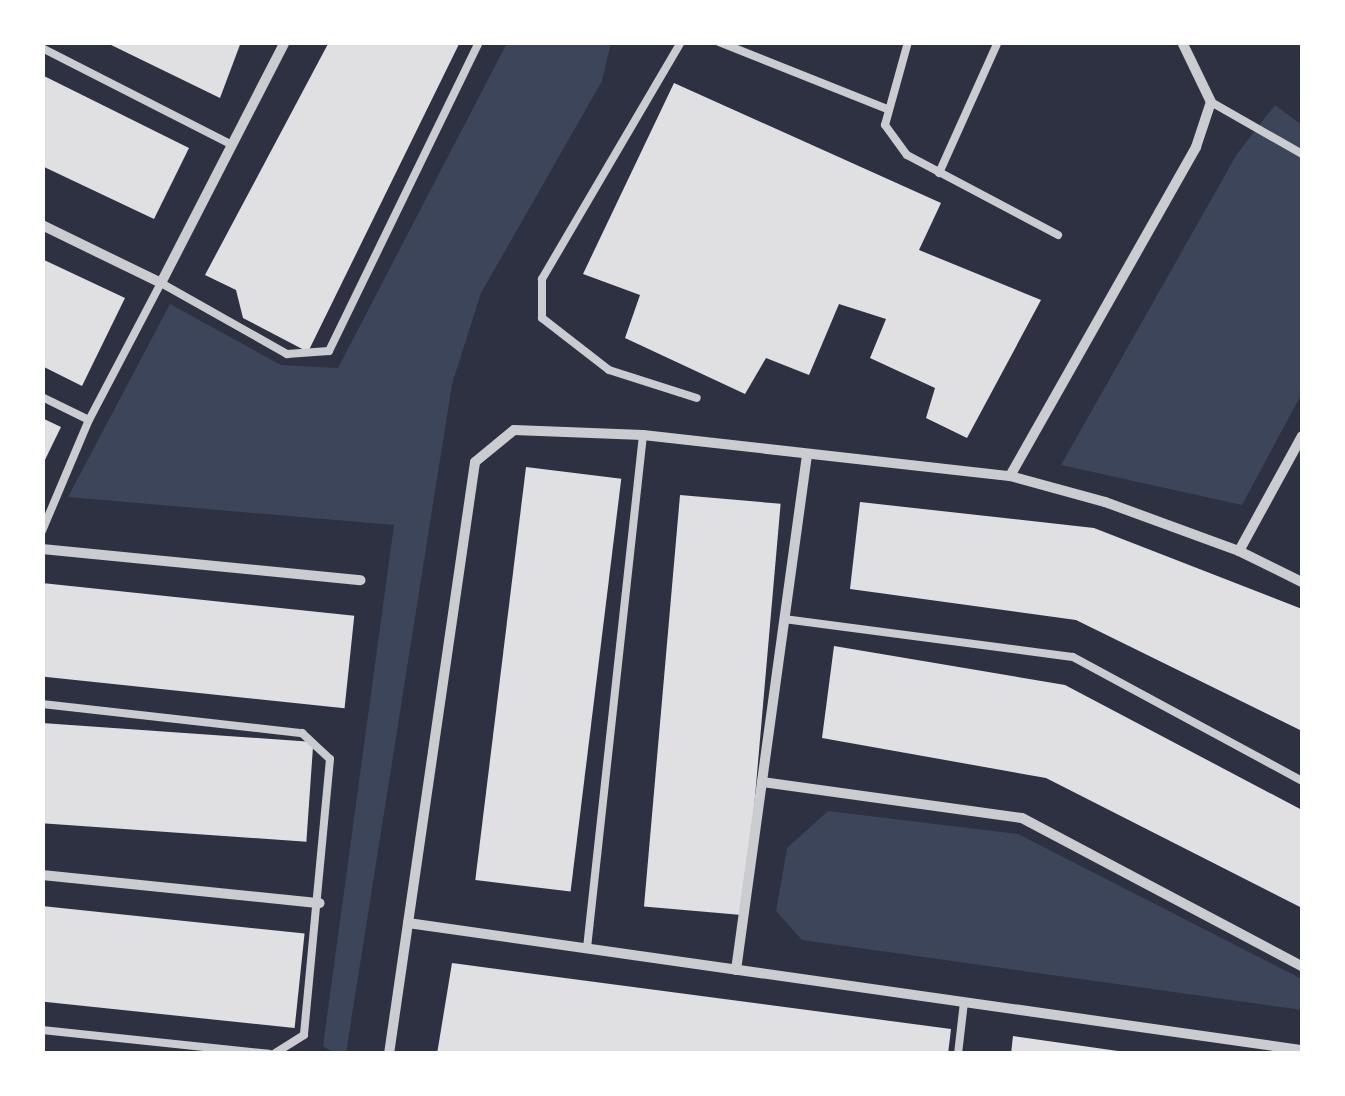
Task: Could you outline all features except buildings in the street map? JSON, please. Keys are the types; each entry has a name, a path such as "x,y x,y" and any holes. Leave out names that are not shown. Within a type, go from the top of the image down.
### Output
{"street":[{"path":"42,225 160,283 285,42"},
{"path":"1010,476 1196,147 1211,102 1182,42"},
{"path":"389,1054 475,462 493,442 514,430 542,427 643,435 1010,476 1239,551 1302,582"},
{"path":"1239,551 1302,436"},
{"path":"736,970 808,455"},
{"path":"42,549 360,580"},
{"path":"762,782 1022,818 1302,966"},
{"path":"42,874 320,903"},
{"path":"408,924 1302,1050"}],"lane":[{"path":"42,531 89,420 160,283 287,354 328,351 480,42"},
{"path":"681,42 542,279 542,318 609,370 697,398"},
{"path":"719,42 887,109"},
{"path":"908,42 885,125 907,155 1058,235"},
{"path":"939,173 998,42"},
{"path":"42,48 232,145"},
{"path":"1211,102 1302,154"},
{"path":"42,397 89,420"},
{"path":"587,948 643,435"},
{"path":"784,619 1073,656 1302,781"},
{"path":"42,704 302,733 330,759 320,903 304,1035 271,1054 42,1030"},
{"path":"958,1054 964,1002"}],"shaded area":[{"path":"507,43 611,43 602,81 481,293 452,384 346,1053 334,1053 323,1046 394,525 68,497 170,304 281,365 338,368"},
{"path":"1275,105 1302,125 1302,393 1242,505 1061,465 1237,154"},
{"path":"828,811 1018,834 1302,979 1302,1010 802,940 776,911 787,848"}]}
